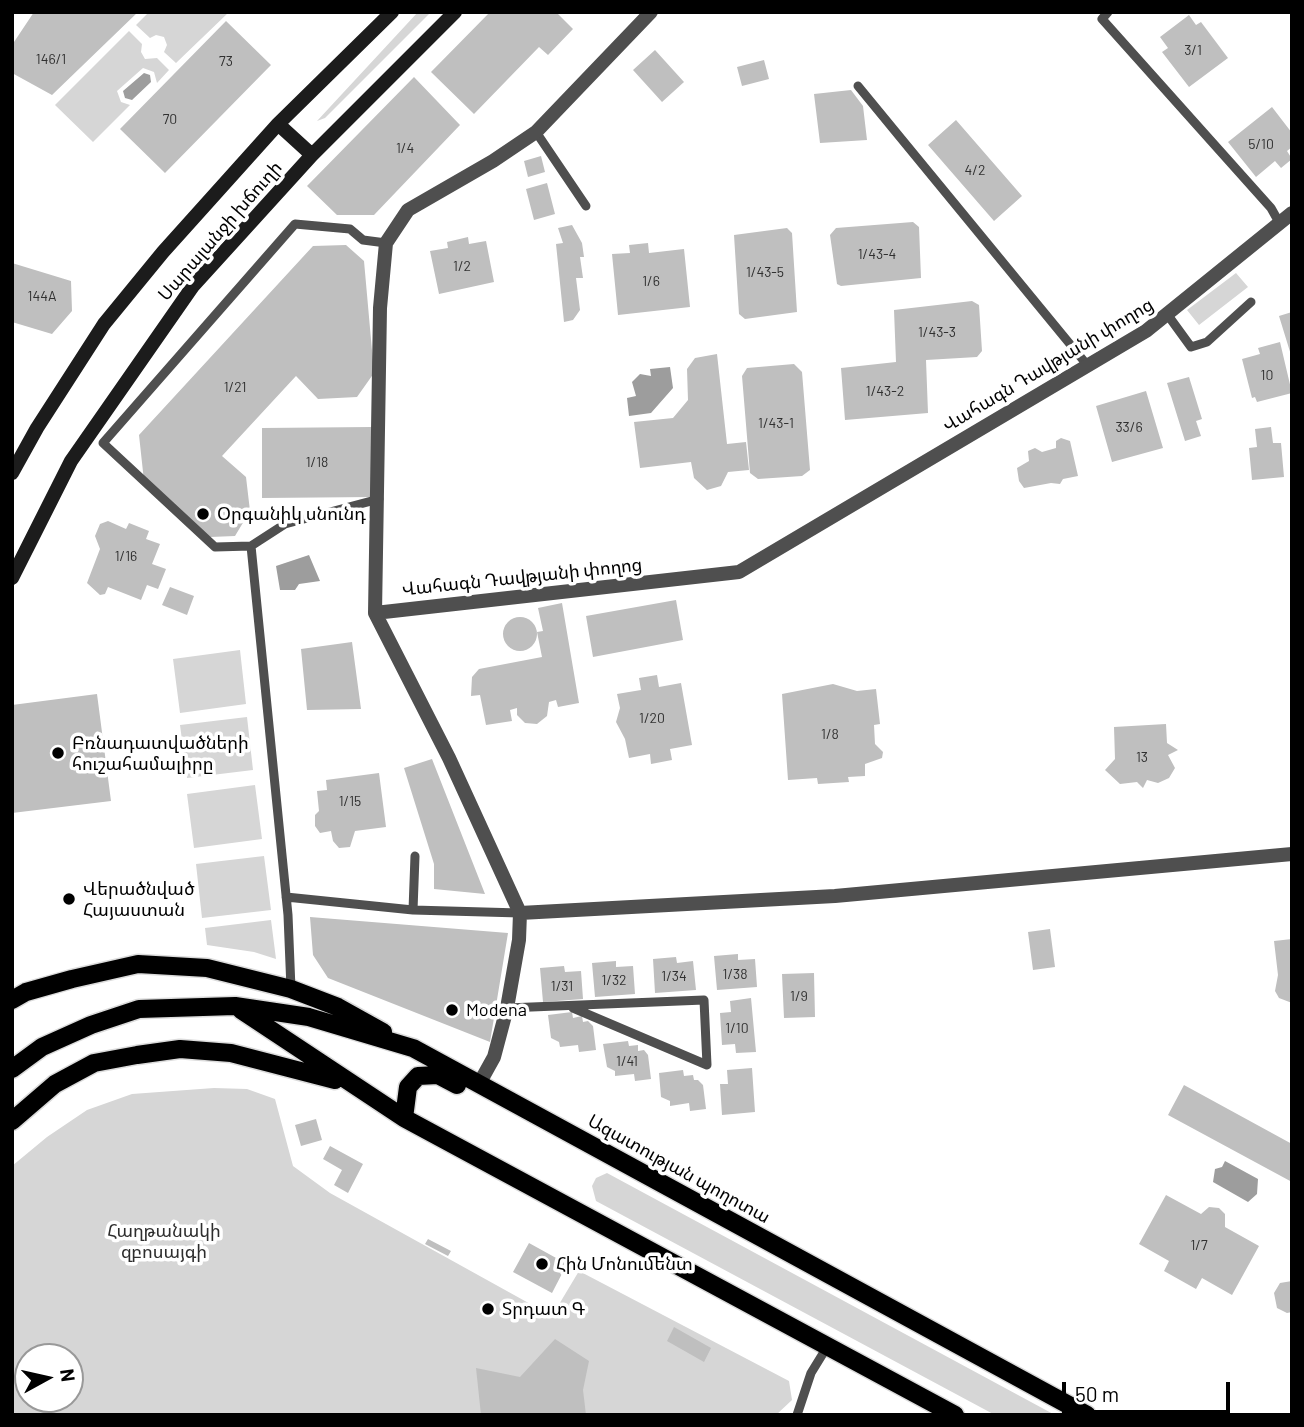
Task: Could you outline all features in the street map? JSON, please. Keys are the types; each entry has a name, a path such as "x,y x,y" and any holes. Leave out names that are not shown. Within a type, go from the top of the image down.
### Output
{"main road":[{"name":"Սարալանջի խճուղի","path":"12,473 37,428 104,324 163,252 278,124 392,12"},
{"name":"Սարալանջի խճուղի","path":"12,578 71,461 193,286 312,155 454,12"},
{"path":"278,124 312,155"},
{"path":"12,1000 61,982 138,964 207,968 291,989 338,1007 413,1048"},
{"path":"235,1006 404,1118 955,1415"},
{"name":"Ազատության պողոտա","path":"12,1069 42,1047 90,1024 139,1009 235,1006 309,1017 413,1048 1087,1415"},
{"path":"12,1121 55,1084 94,1063 180,1049 231,1054 354,1086"},
{"path":"404,1118 408,1087 418,1076 438,1075 526,1120 550,1123"}],"street":[{"name":"Վահագն Դավթյանի փողոց","path":"651,12 536,132 493,161 408,210 386,243 380,308 379,499 374,613 739,572 1088,366 1167,314 1292,213"},
{"path":"374,613 449,758 520,913 519,940 506,1008 494,1057 479,1084"},
{"path":"520,913 835,897 1292,854"}],"lane":[{"path":"1108,12 1101,19 1270,208 1280,224"},
{"path":"858,86 1088,366"},
{"path":"536,132 586,206"},
{"path":"379,499 285,524 251,545 215,547 103,443 295,224 350,229 363,240 386,243"},
{"path":"1167,314 1191,347 1207,342 1251,302"},
{"path":"251,545 286,897 291,989"},
{"path":"412,910 415,856"},
{"path":"286,897 412,910 520,913"},
{"path":"506,1008 573,1008 704,1000 707,1065 573,1008"},
{"path":"797,1415 811,1373 827,1347"}],"green space":[{"path":"149,12 228,13 176,63 164,52 167,45 164,37 156,35 150,38 136,25"},
{"path":"418,12 431,12 325,118 317,121"},
{"path":"129,31 142,44 141,52 145,59 157,58 169,70 157,83 154,72 143,68 117,91 121,102 130,105 93,142 55,105"},
{"path":"1236,273 1248,287 1199,325 1187,310"},
{"path":"240,650 246,704 180,713 173,659"},
{"path":"247,717 253,770 187,778 180,725"},
{"path":"255,785 262,839 194,848 187,794"},
{"path":"264,856 271,910 202,918 196,864"},
{"path":"271,920 276,959 254,952 207,945 205,928"},
{"name":"Հաղթանակի զբոսայգի","path":"214,1088 247,1089 275,1099 293,1166 330,1193 552,1316 579,1271 789,1381 792,1400 776,1415 12,1415 12,1166 47,1137 87,1110 132,1094"},
{"path":"607,1173 1055,1415 995,1415 596,1201 592,1186 596,1178"}],"shaded area":[{"path":"144,73 150,75 151,82 132,100 125,98 123,91"},
{"path":"670,367 673,388 651,413 629,416 627,398 636,396 632,382 640,374 651,376 650,369"},
{"path":"309,555 320,581 299,584 295,590 280,590 276,566"},
{"path":"1225,1161 1258,1179 1257,1194 1248,1202 1213,1182 1215,1169 1222,1167"}],"building":[{"path":"34,12 138,12 52,95 12,73 12,45"},
{"path":"490,12 556,12 573,29 548,55 539,47 474,114 431,72"},
{"path":"1189,15 1196,25 1201,22 1228,58 1189,87 1162,52 1168,48 1160,37"},
{"path":"226,21 271,65 165,173 120,129"},
{"path":"655,50 684,82 662,102 633,70"},
{"path":"764,60 769,79 742,86 737,67"},
{"path":"414,77 460,125 374,215 337,215 307,186"},
{"path":"851,90 863,106 867,140 820,143 814,94"},
{"path":"1272,107 1292,133 1292,147 1287,151 1292,159 1281,168 1275,161 1256,177 1228,142"},
{"path":"956,120 1022,196 994,221 928,145"},
{"path":"541,156 545,172 528,177 524,161"},
{"path":"547,183 555,214 534,220 526,189"},
{"path":"913,222 919,227 921,278 841,286 837,284 830,235 836,228"},
{"path":"572,225 582,243 584,257 580,257 583,278 576,278 580,310 573,320 564,322 556,244 563,243 558,228"},
{"path":"787,228 792,233 797,312 745,319 739,314 734,235"},
{"path":"468,237 469,244 486,241 494,282 439,294 430,251 448,248 447,242"},
{"path":"648,243 649,253 684,249 690,307 618,315 612,254 630,253 629,245"},
{"path":"346,245 364,261 374,373 357,397 318,399 296,376 222,456 246,477 250,511 235,536 210,537 144,481 139,435 313,246"},
{"path":"12,263 71,281 72,311 52,334 12,322"},
{"path":"972,301 979,305 982,351 977,357 926,360 928,413 845,420 841,368 896,362 894,310"},
{"path":"1292,312 1292,355 1291,355 1279,316"},
{"path":"1280,342 1292,393 1257,402 1255,397 1252,398 1242,359 1260,354 1258,348"},
{"path":"717,354 727,444 746,442 749,470 728,472 721,486 707,490 694,478 691,462 640,468 634,422 673,418 688,400 687,369 695,358"},
{"path":"794,364 802,372 810,470 802,476 758,479 750,473 742,376 747,368"},
{"path":"1189,377 1202,419 1196,421 1201,436 1185,441 1167,383"},
{"path":"1146,391 1163,448 1112,462 1096,406"},
{"path":"372,427 373,497 262,498 262,428"},
{"path":"1271,427 1273,443 1281,443 1284,477 1252,480 1249,448 1257,447 1255,429"},
{"path":"1061,438 1070,441 1078,476 1063,479 1060,484 1024,488 1019,481 1017,468 1029,461 1028,451 1035,448 1042,452 1056,448 1056,441"},
{"path":"108,521 126,529 129,523 149,531 146,539 160,544 152,564 166,569 158,589 147,585 141,600 108,587 105,594 100,595 87,583 100,549 95,536 100,524"},
{"path":"170,587 194,596 187,615 162,605"},
{"path":"676,600 683,640 593,657 586,616"},
{"path":"562,603 579,703 558,707 556,700 549,702 547,716 537,724 525,723 517,715 517,708 510,710 512,721 486,725 480,695 471,696 472,677 479,669 542,657 537,632 543,631 538,608"},
{"path":"520,617 532,622 537,634 532,646 520,651 508,646 503,634 508,622"},
{"path":"352,642 361,709 307,710 301,649"},
{"path":"657,675 659,687 681,683 692,745 670,749 672,760 651,764 650,754 629,758 625,739 616,722 620,708 617,694 641,690 639,678"},
{"path":"833,684 857,691 876,689 880,724 874,725 875,744 883,752 882,758 865,764 865,776 848,777 849,782 818,784 817,778 788,780 782,694"},
{"name":"Բռնադատվածների հուշահամալիրը","path":"97,694 111,801 12,813 12,705"},
{"path":"1166,724 1167,743 1178,750 1168,755 1175,768 1169,778 1158,783 1147,780 1143,788 1137,782 1120,784 1105,770 1115,759 1114,727"},
{"path":"432,759 485,894 434,889 434,864 404,768"},
{"path":"379,773 386,827 355,831 350,847 339,848 333,841 331,831 320,833 315,826 315,815 319,811 317,791 327,790 326,780"},
{"name":"Modena","path":"310,917 508,933 490,1042 328,978 313,955"},
{"path":"1050,929 1055,967 1033,970 1028,932"},
{"path":"1292,939 1292,1003 1279,998 1275,991 1278,975 1274,941"},
{"path":"738,954 738,960 755,959 757,987 717,990 714,956"},
{"path":"676,957 677,963 693,961 696,990 655,993 653,959"},
{"path":"616,961 616,967 633,966 635,994 595,997 592,963"},
{"path":"564,966 565,972 581,971 583,999 543,1002 540,968"},
{"path":"814,973 815,1017 784,1018 782,974"},
{"path":"751,998 756,1052 736,1053 735,1044 722,1045 720,1013 731,1012 730,1001"},
{"path":"572,1012 573,1018 582,1016 583,1022 588,1021 593,1026 596,1050 579,1052 578,1045 560,1047 559,1042 551,1038 548,1015"},
{"path":"628,1041 629,1046 638,1045 638,1051 644,1050 648,1055 651,1079 635,1081 634,1074 615,1076 615,1071 607,1067 603,1044"},
{"path":"752,1068 755,1112 722,1115 720,1084 728,1084 727,1070"},
{"path":"683,1070 684,1076 693,1075 694,1080 703,1085 706,1109 690,1111 689,1103 670,1106 670,1101 661,1097 659,1073"},
{"path":"1184,1085 1292,1144 1292,1182 1168,1115"},
{"path":"316,1119 322,1140 301,1146 295,1125"},
{"path":"330,1146 363,1164 348,1193 334,1185 342,1170 323,1159"},
{"path":"1166,1195 1201,1214 1209,1207 1219,1208 1225,1214 1225,1227 1259,1246 1232,1295 1202,1278 1196,1289 1164,1271 1169,1261 1139,1244"},
{"path":"428,1239 451,1251 448,1256 425,1244"},
{"path":"529,1243 567,1264 552,1293 513,1272"},
{"path":"1292,1281 1292,1312 1287,1313 1277,1308 1274,1293 1280,1283"},
{"path":"674,1327 711,1348 704,1362 667,1341"},
{"path":"555,1339 589,1361 583,1390 586,1415 481,1415 476,1368 520,1377"}],"place":[{"name":"Օրգանիկ սնունդ","path":"203,514"},
{"name":"Բռնադատվածների հուշահամալիրը","path":"58,753"},
{"name":"Վերածնված Հայաստան","path":"69,899"},
{"name":"Modena","path":"452,1010"},
{"name":"Հին Մոնումենտ","path":"542,1264"},
{"name":"Տրդատ Գ","path":"488,1309"}]}
